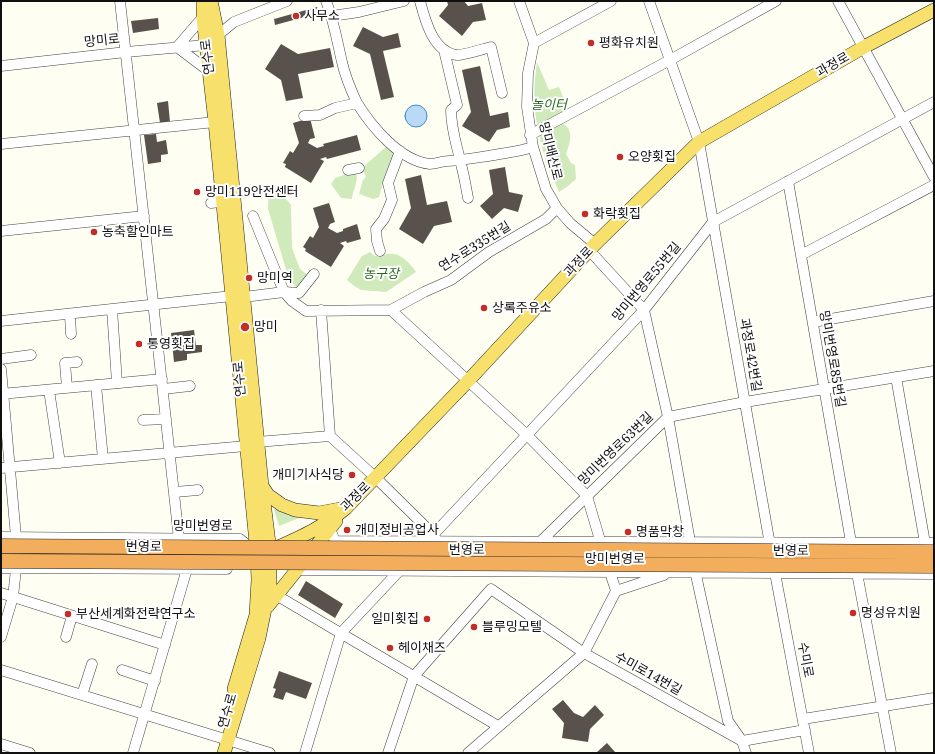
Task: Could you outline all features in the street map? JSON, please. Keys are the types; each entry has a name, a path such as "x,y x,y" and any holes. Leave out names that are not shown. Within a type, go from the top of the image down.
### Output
{"highway":[{"name":"번영로","path":"1,546 931,546"},
{"name":"번영로","path":"1,561 934,566"}],"main road":[{"name":"연수로","path":"203,1 203,17 210,72 222,202 238,297 264,552 270,584 267,607 259,638 224,738 215,753"},
{"name":"연수로","path":"211,1 218,35 222,202"},
{"name":"과정로","path":"264,552 312,532 330,521 346,508 468,381 592,247 699,142 864,47 934,10"},
{"name":"연수로","path":"224,753 224,738 256,615 258,580 264,552 262,486 252,444"},
{"path":"262,486 268,494 282,505 295,510 319,513 346,508"},
{"path":"267,607 346,508"}],"street":[{"path":"120,1 179,539"},
{"path":"206,45 234,22 287,1"},
{"path":"326,1 332,16 348,84 356,103 367,119 400,151 415,160 431,164 448,161 461,161 533,147"},
{"path":"332,16 359,12 404,1"},
{"path":"420,1 430,33 444,50 457,105 452,110 451,121 468,198"},
{"path":"519,1 534,43 611,1"},
{"name":"과정로42번길","path":"649,1 699,142 775,573"},
{"path":"530,135 776,1"},
{"path":"838,1 934,177"},
{"path":"203,17 176,47 210,72"},
{"name":"망미배산로","path":"534,43 528,73 527,107 530,135 546,189 557,208 592,247 644,310"},
{"name":"망미로","path":"1,66 206,45"},
{"path":"444,50 457,55 491,47 502,93"},
{"name":"망미번영로55번길","path":"341,633 399,571 433,539 527,435 644,310 713,222 934,102"},
{"path":"304,116 320,115 335,108 356,103"},
{"path":"1,144 215,122"},
{"path":"380,251 376,229 384,219 392,200 388,183 400,151"},
{"path":"348,170 359,168"},
{"name":"망미번영로85번길","path":"788,181 851,542"},
{"path":"801,255 934,185"},
{"name":"연수로335번길","path":"284,292 292,301 306,311 391,310 424,292 451,280 489,252 546,219 557,208"},
{"path":"1,231 144,216"},
{"path":"253,216 284,292"},
{"path":"1,321 153,304 284,292 299,293 314,274"},
{"path":"813,322 934,301"},
{"path":"112,309 117,383"},
{"path":"321,310 330,436 376,478 433,539 446,571"},
{"path":"391,310 527,435 587,496 616,591"},
{"path":"644,310 668,417 695,572 728,721 742,741 746,753"},
{"path":"70,314 71,334"},
{"path":"1,359 31,355"},
{"path":"67,388 65,363 77,362"},
{"path":"1,369 6,468 16,537"},
{"name":"망미번영로63번길","path":"509,571 668,417 745,402 934,371"},
{"path":"896,377 931,546"},
{"path":"2,394 117,383 190,386"},
{"path":"96,385 103,459"},
{"path":"50,390 60,463"},
{"path":"143,420 166,419"},
{"path":"6,468 330,436"},
{"path":"175,492 198,490"},
{"name":"망미번영로","path":"330,529 335,540 433,539 600,542 851,542 931,546"},
{"name":"망미번영로","path":"1,537 240,540 264,552"},
{"path":"1,568 242,569 264,552"},
{"path":"133,753 187,569 188,554 247,554 264,552"},
{"path":"1,638 13,597 16,568"},
{"name":"망미번영로","path":"296,570 934,574"},
{"path":"388,753 414,676 491,589 490,571"},
{"path":"468,753 584,653 616,591 672,572"},
{"name":"수미로","path":"775,573 809,753"},
{"path":"857,573 891,753"},
{"name":"수미로14번길","path":"491,589 584,653 742,741"},
{"path":"1,593 165,645"},
{"path":"276,595 498,726"},
{"path":"66,637 72,616"},
{"path":"305,753 341,633"},
{"path":"82,695 92,664"},
{"path":"1,670 270,753"},
{"path":"122,670 155,681"},
{"path":"803,719 882,705 934,698"},
{"path":"742,741 805,730"},
{"path":"1,744 24,752"}],"green space":[{"name":"놀이터","path":"537,62 549,90 559,87 569,112 540,127 537,124 534,101"},
{"path":"561,123 568,128 570,132 570,141 566,154 571,163 575,165 576,179 559,192 546,162 539,135"},
{"path":"388,145 395,154 386,173 379,197 373,199 359,194 363,180 366,177 362,168"},
{"path":"356,171 356,182 352,199 341,198 331,184 335,178"},
{"path":"269,187 274,187 291,205 292,248 300,269 308,275 297,289 288,276 268,209"},
{"name":"농구장","path":"370,252 375,256 394,254 401,256 416,272 386,292 361,290 347,280 362,256"},
{"path":"277,508 298,516 299,518 279,526 274,510"}],"water":[{"path":"412,105 420,105 427,112 427,120 420,127 412,127 405,120 405,112"}],"building":[{"path":"447,1 464,1 468,6 482,3 486,20 473,22 462,36 439,16 448,5"},
{"name":"사무소","path":"317,7 319,13 275,25 274,19"},
{"path":"158,18 159,29 133,33 131,21"},
{"path":"363,27 383,37 398,33 401,47 383,51 394,97 381,100 370,54 353,46"},
{"path":"281,44 298,54 330,48 334,67 298,74 303,98 286,101 281,80 265,69"},
{"path":"480,66 490,116 508,112 510,127 497,130 489,142 462,126 471,112 462,70"},
{"path":"168,101 170,122 160,123 157,103"},
{"path":"310,118 315,138 310,139 308,143 317,148 324,146 323,144 357,135 361,150 327,159 326,157 320,159 324,161 311,183 285,167 286,164 283,163 290,151 293,153 299,143 293,123"},
{"path":"156,134 157,142 166,140 168,154 161,155 161,162 148,164 144,135"},
{"path":"505,167 509,192 523,195 518,212 504,208 492,219 480,206 493,194 489,170"},
{"path":"421,175 427,205 447,201 452,222 434,226 423,244 399,229 411,208 405,179"},
{"path":"329,203 335,222 330,224 328,228 337,233 357,224 361,239 347,243 346,241 340,243 344,246 331,267 305,251 306,249 303,247 310,236 313,238 319,227 313,208"},
{"path":"194,330 196,345 202,345 202,352 187,354 187,360 174,362 171,333"},
{"path":"306,581 343,604 335,618 298,595"},
{"path":"279,671 312,683 306,699 286,692 283,700 273,697 276,689 273,688"},
{"path":"563,700 574,713 583,717 595,705 604,715 590,729 588,742 562,738 564,723 552,709"},
{"path":"607,743 616,753 596,753"}],"place":[{"name":"사무소","path":"296,16"},
{"name":"평화유치원","path":"591,43"},
{"name":"오양횟집","path":"620,157"},
{"name":"망미119안전센터","path":"197,192"},
{"name":"화락횟집","path":"585,214"},
{"name":"농축할인마트","path":"94,232"},
{"name":"망미역","path":"249,278"},
{"name":"상록주유소","path":"484,308"},
{"name":"망미","path":"245,327"},
{"name":"통영횟집","path":"139,344"},
{"name":"개미기사식당","path":"352,475"},
{"name":"개미정비공업사","path":"347,530"},
{"name":"명품막창","path":"628,532"},
{"name":"명성유치원","path":"853,613"},
{"name":"부산세계화전략연구소","path":"68,614"},
{"name":"일미횟집","path":"427,619"},
{"name":"블루밍모텔","path":"474,627"},
{"name":"헤이채즈","path":"390,648"}]}
